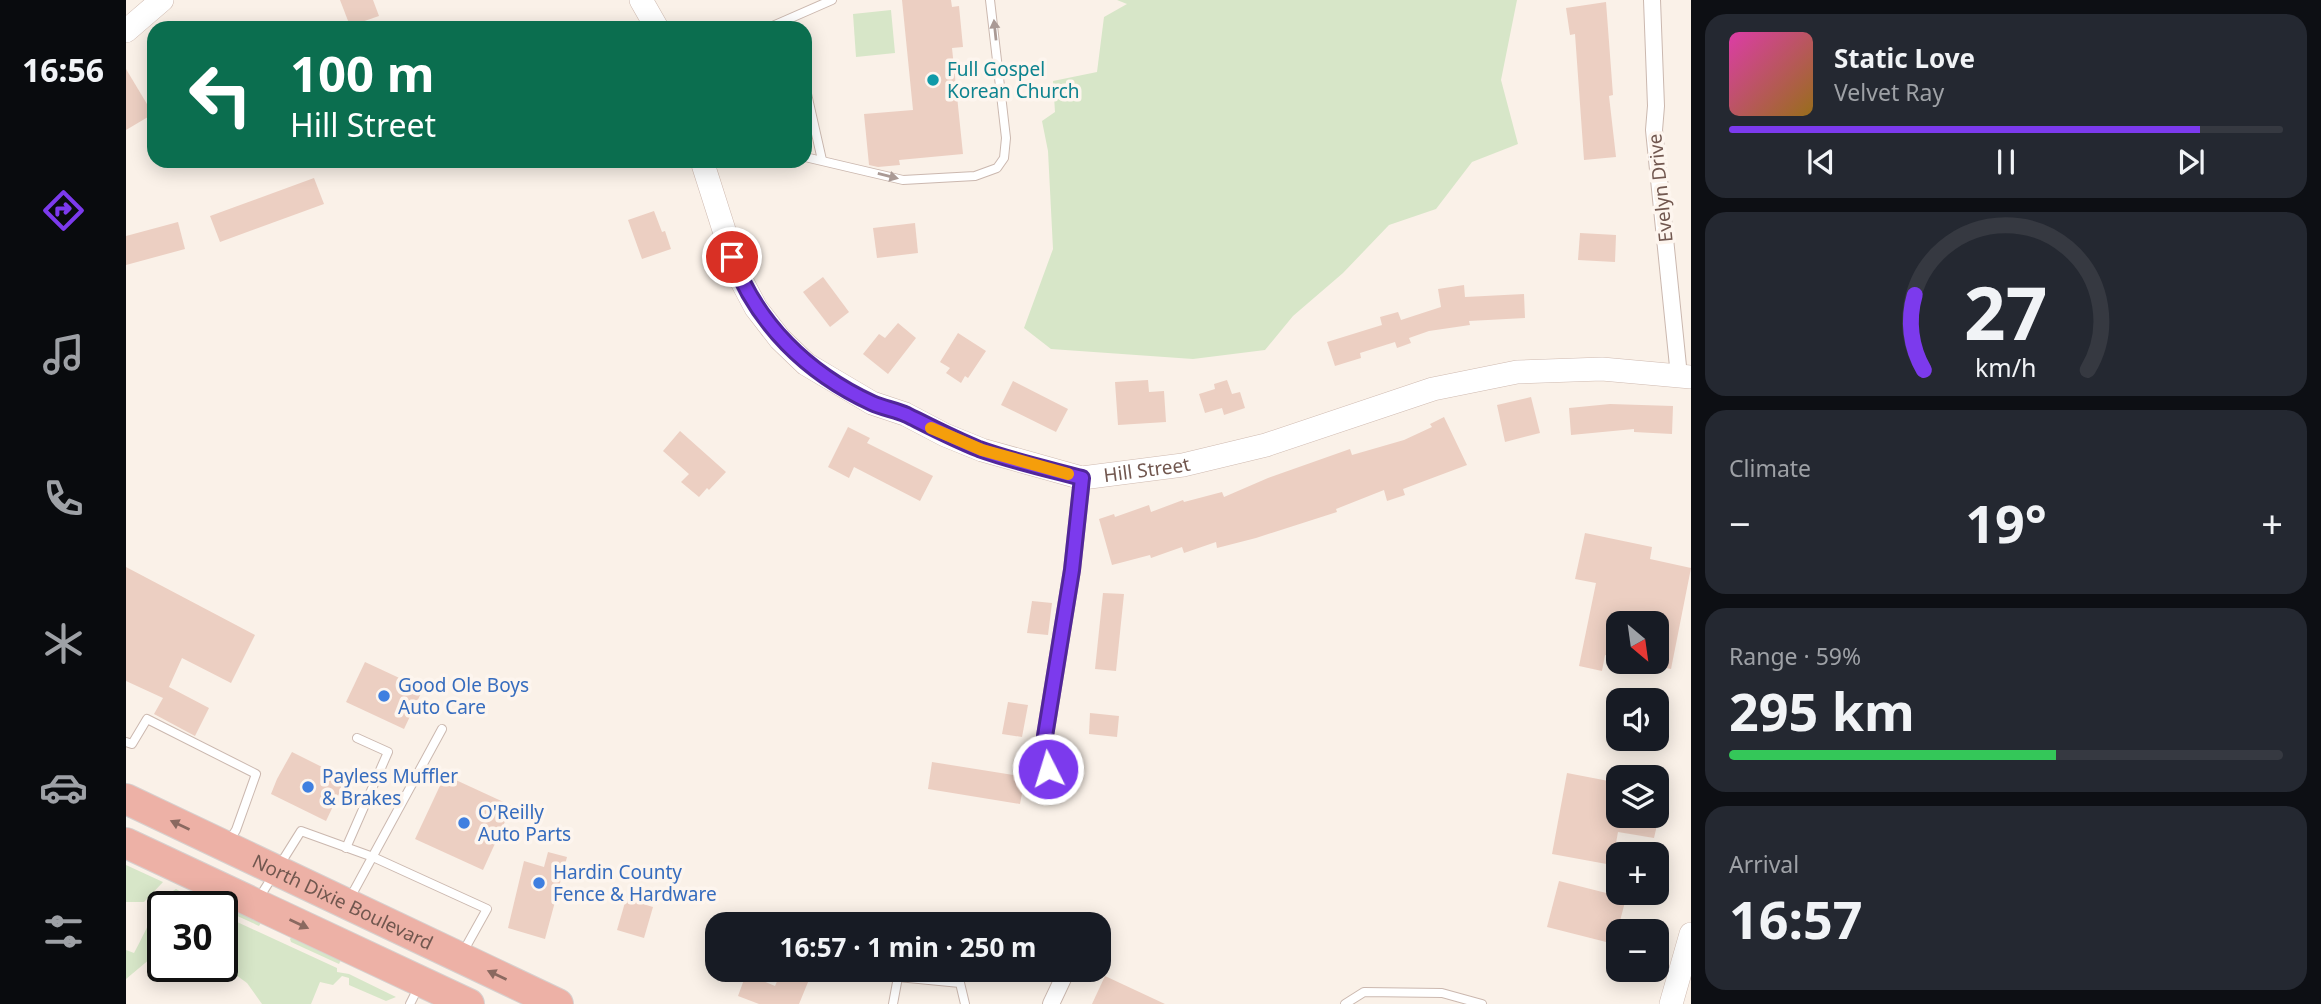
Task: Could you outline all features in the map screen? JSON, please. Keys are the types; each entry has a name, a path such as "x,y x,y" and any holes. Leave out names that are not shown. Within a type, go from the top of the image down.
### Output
{"highway":[{"name":"North Dixie Boulevard","path":"126,799 276,870 337,921 439,981 469,1004"},
{"name":"North Dixie Boulevard","path":"126,843 255,904 337,921 439,981 558,1004"}],"street":[{"path":"641,0 653,21"},
{"name":"Evelyn Drive","path":"1652,0 1656,106 1654,130 1685,376"},
{"path":"126,31 152,3"},
{"name":"Hill Street","path":"704,168 738,274 756,307 780,339 806,364 872,402 905,414 945,435 982,450 1082,478 1182,466 1266,445 1433,389 1475,379 1517,372 1602,369 1685,376"},
{"path":"1051,783 1044,754 1045,736 1072,570 1082,478"},
{"path":"1677,995 1691,934"},
{"path":"1051,1004 1061,982"}],"lane":[{"path":"783,21 832,0"},
{"path":"812,158 903,180 975,176 997,168 1004,158 1006,138 990,0"},
{"path":"812,116 822,160"},
{"path":"126,741 132,744 147,719 256,774 236,830 226,846"},
{"path":"337,921 442,729"},
{"path":"346,848 388,752 357,738"},
{"path":"255,904 301,831 373,857 487,909 439,981"},
{"path":"892,1004 898,977 960,984 965,1004"},
{"path":"1345,1004 1364,992 1442,993 1482,1004"}],"green space":[{"path":"1117,0 1517,0 1501,80 1518,144 1472,162 1436,209 1389,225 1343,273 1293,316 1265,350 1193,359 1051,349 1024,328 1053,249 1048,151 1042,121 1055,112 1053,81 1097,72 1104,17 1127,4"},
{"path":"891,10 895,53 856,57 853,14"},
{"path":"126,865 163,882 154,891 147,891 144,902 126,902"},
{"path":"238,910 262,921 259,926 238,916"},
{"path":"238,922 337,968 337,972 349,974 396,997 386,1001 349,985 349,978 342,976 333,985 320,982 311,1004 262,1004 247,983 238,977"},
{"path":"147,928 147,961 126,979 126,950 134,953"},
{"path":"292,936 342,958 339,964 291,942"}],"building":[{"path":"340,0 373,0 379,16 364,21 348,21"},
{"name":"Full Gospel Korean Church","path":"902,0 951,0 952,7 959,6 963,47 952,48 963,154 899,160 900,165 878,167 869,165 864,114 913,110"},
{"path":"1606,2 1613,95 1609,96 1616,157 1584,160 1575,34 1570,35 1566,8"},
{"path":"126,69 147,104 147,118 126,130"},
{"path":"314,178 324,204 220,242 210,216"},
{"path":"654,211 671,249 642,259 628,220"},
{"path":"178,222 185,249 126,265 126,236"},
{"path":"915,223 918,253 877,258 873,228"},
{"path":"1580,233 1616,235 1615,262 1578,260"},
{"path":"823,277 849,312 830,327 803,292"},
{"path":"1464,285 1465,297 1524,294 1525,318 1469,321 1470,325 1429,331 1409,338 1411,343 1397,348 1395,342 1360,353 1361,358 1335,366 1327,342 1382,325 1380,317 1398,312 1401,320 1441,307 1438,289"},
{"path":"898,323 916,338 888,374 863,354 879,334 885,338"},
{"path":"958,333 986,351 968,378 965,376 961,383 946,373 950,368 940,362"},
{"path":"1148,380 1149,392 1164,391 1166,422 1118,425 1115,382"},
{"path":"1227,380 1232,394 1240,392 1245,408 1224,415 1222,408 1205,413 1199,394 1215,389 1214,384"},
{"path":"1013,381 1068,409 1056,432 1001,405"},
{"path":"1531,397 1540,433 1505,442 1497,405"},
{"path":"1610,404 1673,406 1672,434 1634,432 1634,429 1571,435 1569,408"},
{"path":"1444,417 1467,465 1403,489 1405,495 1387,501 1384,490 1336,509 1337,512 1256,538 1217,548 1216,542 1184,553 1182,547 1151,558 1150,555 1112,565 1099,519 1114,514 1115,517 1149,505 1151,512 1183,500 1184,502 1222,492 1224,497 1350,449 1352,455 1404,440 1432,427 1430,424"},
{"path":"848,427 870,438 867,443 933,476 920,501 854,467 849,478 828,467"},
{"path":"680,431 726,472 699,497 681,482 689,474 663,451"},
{"path":"1585,533 1652,547 1650,559 1691,568 1671,669 1670,611 1606,611 1606,655 1602,671 1579,666 1596,583 1575,579"},
{"path":"126,567 255,635 231,683 182,658 168,689 169,687 209,708 195,736 154,714 163,698 126,681"},
{"path":"1103,593 1124,594 1116,671 1095,669"},
{"path":"1032,601 1052,603 1048,635 1027,633"},
{"name":"Good Ole Boys Auto Care","path":"365,662 423,689 404,729 346,702"},
{"path":"1008,702 1028,705 1022,737 1002,734"},
{"path":"1090,713 1119,716 1117,737 1089,734"},
{"name":"Payless Muffler & Brakes","path":"292,752 346,779 326,821 271,794"},
{"path":"932,762 1025,777 1020,804 928,789"},
{"path":"1567,773 1606,780 1606,828 1656,828 1654,838 1618,832 1616,842 1606,842 1606,864 1552,854"},
{"name":"O'Reilly Auto Parts","path":"445,775 512,806 483,870 415,839"},
{"name":"Hardin County Fence & Hardware","path":"548,852 567,857 545,939 508,928 524,861 544,867"},
{"path":"1559,881 1606,893 1606,905 1624,905 1621,919 1606,919 1606,942 1547,927"},
{"path":"626,899 653,907 644,938 617,930"},
{"path":"1111,979 1165,1004 1092,1004 1102,982 1111,982"},
{"path":"743,982 765,982 775,986 777,982 808,982 799,1004 759,1004 738,996"}],"slow traffic":[{"path":"931,428 982,450 1068,474"}],"place":[{"name":"Full Gospel Korean Church","path":"933,80"},
{"name":"Good Ole Boys Auto Care","path":"384,696"},
{"name":"Payless Muffler & Brakes","path":"308,787"},
{"name":"O'Reilly Auto Parts","path":"464,823"},
{"name":"Hardin County Fence & Hardware","path":"539,883"}],"route":[{"path":"732,257 756,307 780,339 806,364 872,402 905,414 945,435 982,450 1082,478 1072,570 1045,736 1044,754 1048,769"}]}
